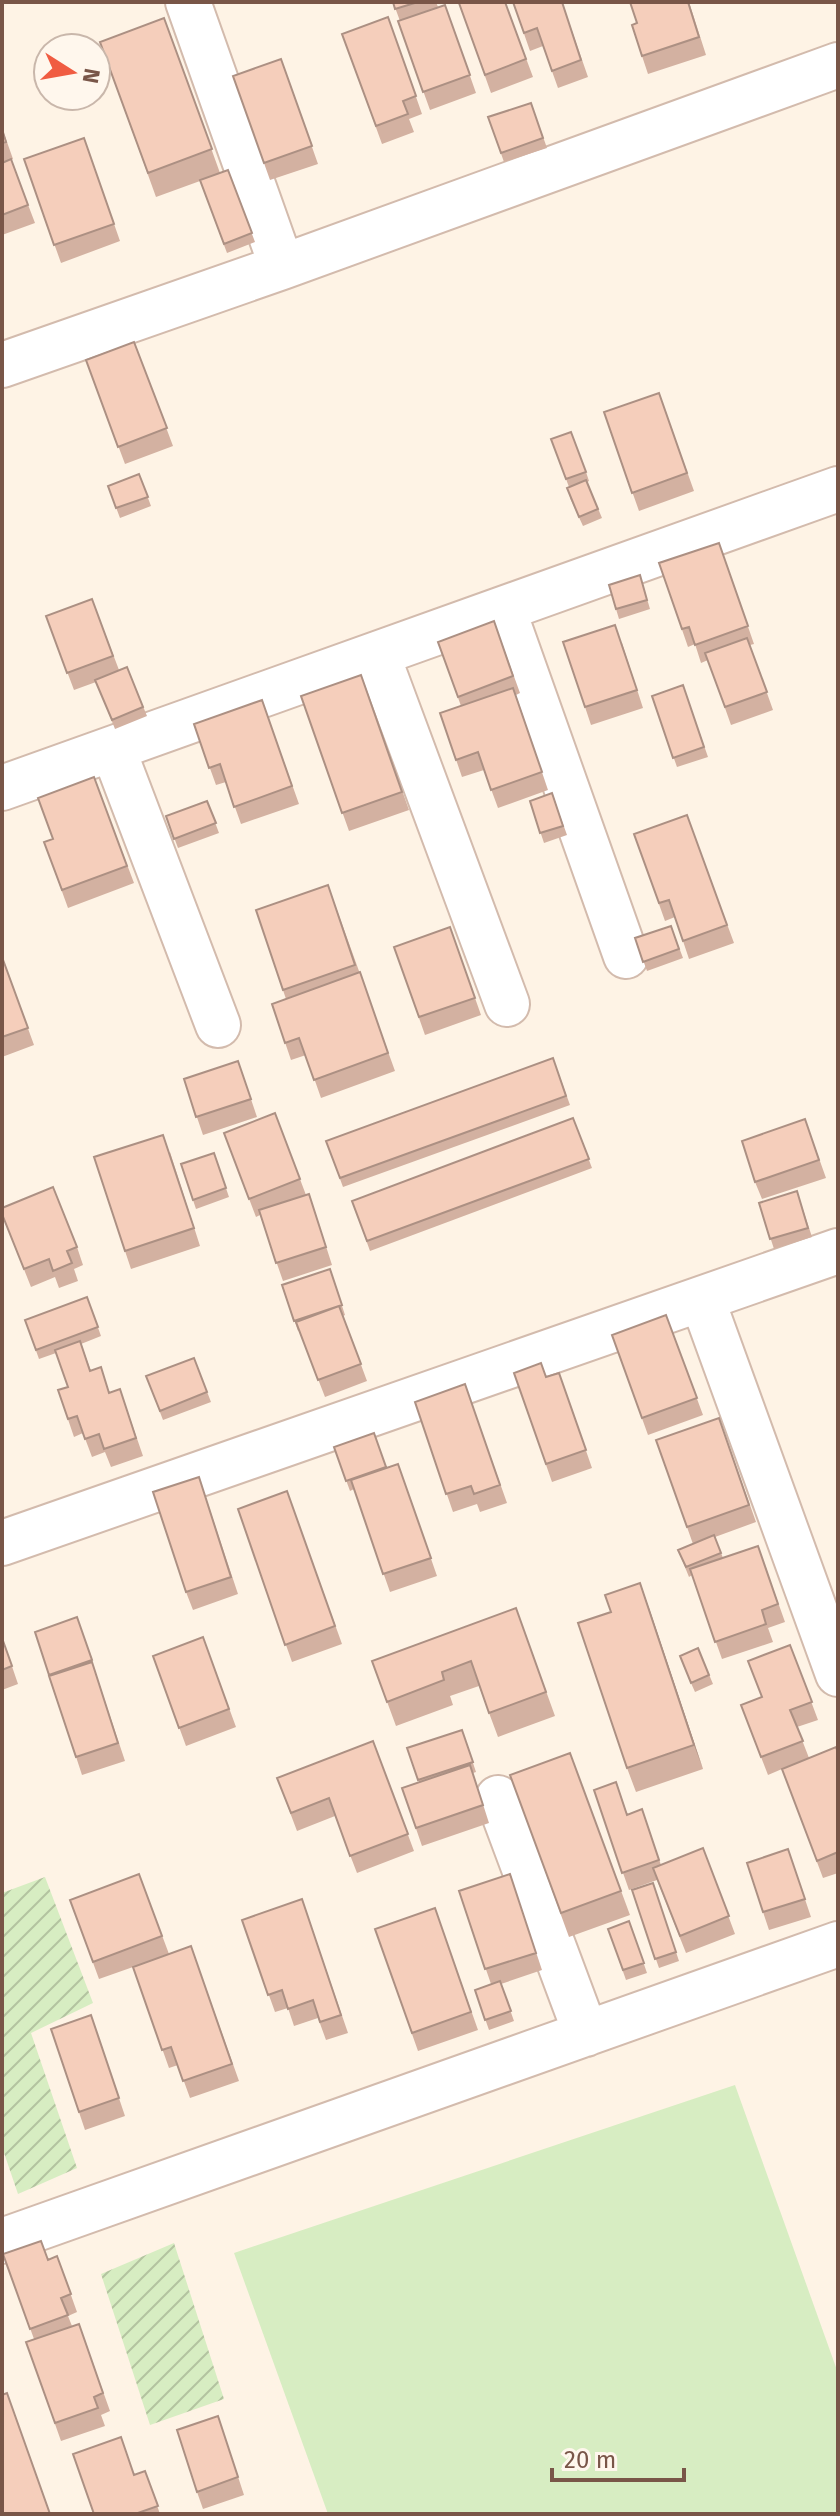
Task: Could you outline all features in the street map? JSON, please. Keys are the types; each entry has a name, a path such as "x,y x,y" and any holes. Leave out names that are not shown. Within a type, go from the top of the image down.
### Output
{"street":[{"path":"188,2 282,267"},
{"path":"2,365 838,65"},
{"path":"2,788 838,489"},
{"path":"503,609 626,956"},
{"path":"377,654 507,1004"},
{"path":"113,749 218,1025"},
{"path":"2,1543 838,1251"},
{"path":"702,1299 838,1674"},
{"path":"498,1798 586,2034"},
{"path":"2,2241 838,1944"}],"green space":[{"path":"45,1877 93,2003 31,2033 77,2168 18,2194 2,2147 2,1893"},
{"path":"735,2085 838,2373 838,2514 328,2514 234,2253"},
{"path":"174,2243 224,2399 150,2425 101,2274"}],"building":[{"path":"393,2 418,2 395,9"},
{"path":"461,2 505,2 526,59 485,75"},
{"path":"513,2 562,2 581,60 552,71 537,28 524,33"},
{"path":"630,2 688,2 699,37 642,56 632,25 637,23"},
{"path":"445,5 470,75 423,92 398,21"},
{"path":"388,17 416,96 403,101 408,114 376,126 342,34"},
{"path":"164,18 212,149 148,173 112,75 112,38"},
{"path":"281,59 312,146 264,163 233,76"},
{"path":"531,103 543,138 501,153 488,117"},
{"path":"84,138 114,224 54,245 24,159"},
{"path":"11,159 28,205 2,215 2,163"},
{"path":"228,170 252,233 224,244 200,180"},
{"path":"134,342 167,428 118,447 86,360"},
{"path":"659,393 687,473 632,493 604,412"},
{"path":"571,432 586,472 566,479 551,439"},
{"path":"139,474 148,497 116,508 108,486"},
{"path":"586,480 598,509 579,517 567,488"},
{"path":"719,543 748,626 695,645 689,627 682,629 659,563"},
{"path":"640,575 647,600 616,609 609,585"},
{"path":"92,599 113,656 67,673 46,616"},
{"path":"494,621 513,676 458,697 438,642"},
{"path":"615,625 637,690 585,707 563,642"},
{"path":"747,638 767,692 725,707 705,653"},
{"path":"127,667 143,707 112,720 95,680"},
{"path":"361,675 402,792 342,813 301,696"},
{"path":"683,685 704,747 673,758 652,696"},
{"path":"513,688 542,772 491,790 478,752 456,760 440,713"},
{"path":"262,700 292,786 234,807 220,764 209,768 194,724"},
{"path":"94,777 127,866 62,890 44,842 53,839 38,798"},
{"path":"552,793 563,826 540,833 530,801"},
{"path":"207,801 216,823 174,839 166,816"},
{"path":"687,815 727,925 683,941 669,900 659,903 634,834"},
{"path":"328,885 355,965 283,990 256,910"},
{"path":"671,926 679,949 643,962 635,938"},
{"path":"450,927 475,998 419,1017 394,947"},
{"path":"2,957 28,1028 2,1037"},
{"path":"360,972 388,1053 314,1080 299,1038 285,1043 272,1004"},
{"path":"553,1058 566,1096 340,1178 326,1141"},
{"path":"238,1061 251,1099 196,1117 184,1079"},
{"path":"275,1113 300,1179 249,1199 224,1133"},
{"path":"573,1118 589,1159 367,1241 352,1201"},
{"path":"805,1119 819,1160 755,1182 742,1141"},
{"path":"163,1135 194,1228 125,1251 94,1157"},
{"path":"214,1153 226,1188 193,1200 181,1164"},
{"path":"53,1187 77,1247 67,1251 72,1263 53,1271 49,1259 24,1269 2,1208"},
{"path":"797,1191 808,1228 770,1239 759,1203"},
{"path":"309,1194 326,1247 276,1263 259,1210"},
{"path":"330,1269 342,1305 294,1321 282,1285"},
{"path":"87,1297 98,1327 36,1350 25,1320"},
{"path":"339,1306 361,1364 318,1380 296,1322"},
{"path":"666,1315 697,1398 642,1418 612,1335"},
{"path":"80,1341 90,1371 101,1367 109,1393 120,1389 136,1438 104,1449 99,1434 85,1439 77,1416 68,1419 58,1390 68,1387 55,1350"},
{"path":"194,1358 207,1392 160,1411 146,1376"},
{"path":"541,1363 546,1377 559,1373 586,1450 546,1464 514,1373"},
{"path":"465,1384 500,1485 474,1494 471,1486 446,1494 415,1402"},
{"path":"719,1418 749,1505 687,1527 656,1440"},
{"path":"374,1433 386,1467 346,1481 334,1447"},
{"path":"398,1464 431,1558 383,1574 351,1480"},
{"path":"199,1477 231,1577 186,1592 153,1492"},
{"path":"287,1491 335,1626 285,1645 238,1509"},
{"path":"714,1535 721,1553 686,1567 678,1550"},
{"path":"758,1546 778,1604 762,1610 766,1624 715,1642 690,1569"},
{"path":"640,1583 694,1745 627,1768 578,1623 611,1612 605,1595"},
{"path":"516,1608 546,1692 489,1713 471,1661 442,1672 444,1680 387,1702 372,1661"},
{"path":"77,1617 92,1660 49,1675 35,1632"},
{"path":"203,1637 229,1709 179,1728 153,1656"},
{"path":"2,1638 12,1666 2,1670"},
{"path":"790,1645 812,1702 790,1710 803,1741 761,1757 741,1705 762,1697 748,1661"},
{"path":"698,1648 709,1675 691,1683 680,1656"},
{"path":"92,1662 118,1743 76,1757 49,1676"},
{"path":"462,1730 473,1762 418,1780 407,1748"},
{"path":"373,1741 408,1834 350,1856 329,1798 291,1813 277,1778"},
{"path":"836,1747 838,1852 817,1861 782,1769"},
{"path":"570,1753 621,1891 561,1913 510,1775"},
{"path":"470,1765 483,1805 416,1828 402,1788"},
{"path":"616,1782 627,1815 642,1809 659,1860 622,1873 594,1790"},
{"path":"703,1848 729,1916 680,1936 653,1868"},
{"path":"788,1849 805,1899 763,1912 747,1863"},
{"path":"139,1874 162,1936 93,1962 70,1900"},
{"path":"510,1874 536,1953 485,1969 459,1891"},
{"path":"653,1883 676,1952 655,1959 632,1890"},
{"path":"302,1899 341,2015 320,2022 313,2000 288,2009 282,1990 268,1995 242,1920"},
{"path":"435,1908 471,2012 412,2033 375,1929"},
{"path":"629,1921 644,1963 623,1970 608,1929"},
{"path":"191,1946 232,2064 183,2081 171,2047 162,2050 133,1967"},
{"path":"500,1981 511,2011 485,2020 475,1990"},
{"path":"91,2015 119,2098 79,2112 51,2029"},
{"path":"41,2241 48,2260 57,2256 71,2294 61,2298 68,2315 30,2329 3,2254"},
{"path":"79,2324 103,2393 94,2397 98,2408 55,2423 26,2342"},
{"path":"7,2393 50,2514 2,2514 2,2395"},
{"path":"218,2416 238,2477 197,2492 177,2430"},
{"path":"121,2437 134,2475 145,2471 158,2506 135,2514 94,2514 73,2454"}]}
